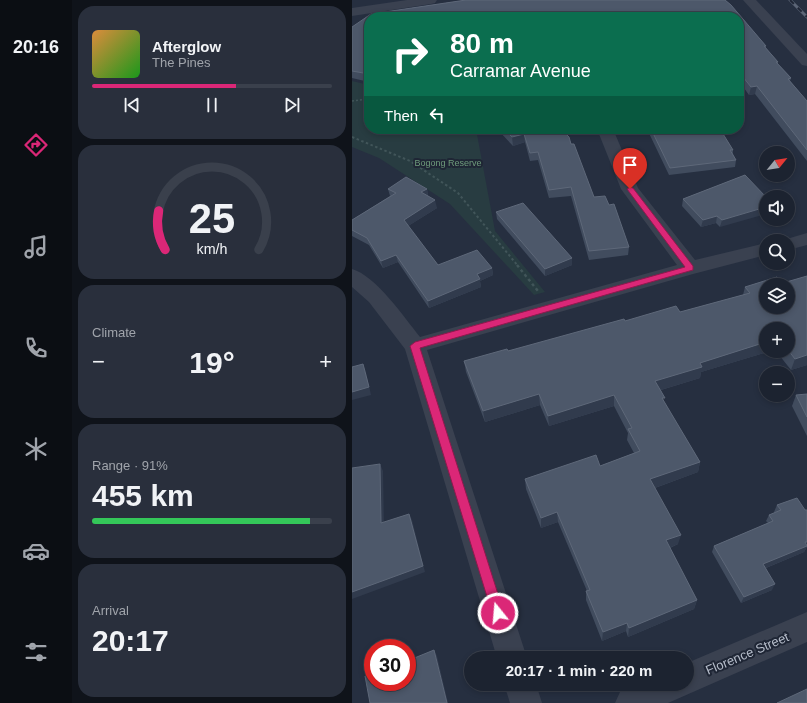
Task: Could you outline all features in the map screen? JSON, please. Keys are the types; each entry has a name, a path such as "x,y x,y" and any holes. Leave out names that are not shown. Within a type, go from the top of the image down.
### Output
{"street":[{"path":"352,12 431,0"},
{"path":"749,0 807,62"},
{"path":"607,134 630,189 690,268"},
{"path":"795,242 807,239"},
{"path":"415,346 690,268 759,251"},
{"path":"352,276 376,297 415,346 510,651"},
{"name":"Florence Street","path":"694,676 807,627"},
{"path":"522,691 526,703"},
{"path":"631,703 659,691"}],"path":[{"path":"352,101 364,100"},
{"path":"352,137 410,161 458,193 552,307"}],"green space":[{"name":"Bogong Reserve","path":"352,81 364,84 364,134 477,134 495,231 545,292 534,295 450,204 379,158 352,147"}],"building":[{"path":"466,0 725,0 737,12 385,12"},
{"path":"364,19 364,73 352,71 352,27"},
{"path":"744,20 778,62 776,62 791,78 788,79 807,101 807,150 757,86 751,87 744,78"},
{"path":"509,134 524,134 512,137"},
{"path":"524,134 566,134 569,137 571,144 574,144 594,197 605,196 609,205 614,204 629,247 589,251 571,187 549,190 538,152 530,153"},
{"path":"653,134 723,134 733,150 730,150 736,160 670,168"},
{"path":"745,175 759,190 759,209 722,220 717,216 703,220 683,199"},
{"path":"406,177 427,189 421,192 435,200 404,220 438,265 477,250 492,268 477,274 480,279 428,301 396,255 381,261 367,238 352,230 352,220 396,193 388,189"},
{"path":"523,203 572,258 545,269 496,212"},
{"path":"807,276 807,355 794,358 795,322 759,322 759,344 700,363 702,367 655,381 665,398 662,398 700,462 650,479 681,535 666,540 697,600 629,628 627,623 603,632 586,591 590,590 557,512 541,518 525,479 596,455 600,466 640,451 628,429 632,428 614,395 548,416 539,394 483,411 464,361 507,349 508,351 624,319 625,321 676,306 680,312 750,293 745,287 759,283 759,314 795,314 795,280"},
{"path":"363,364 369,387 352,392 352,367"},
{"path":"807,394 807,417 796,395"},
{"path":"380,464 381,523 409,514 423,566 352,592 352,468"},
{"path":"797,498 805,510 807,510 807,542 805,542 807,546 763,564 775,584 744,597 714,546 773,521 769,515 781,510 777,505"},
{"path":"434,650 447,703 370,703 368,691 416,691 416,657"},
{"path":"807,689 807,703 777,703"}],"railway":[{"path":"790,0 807,17"}],"route":[{"path":"498,613 415,346 690,268 630,189"}]}
